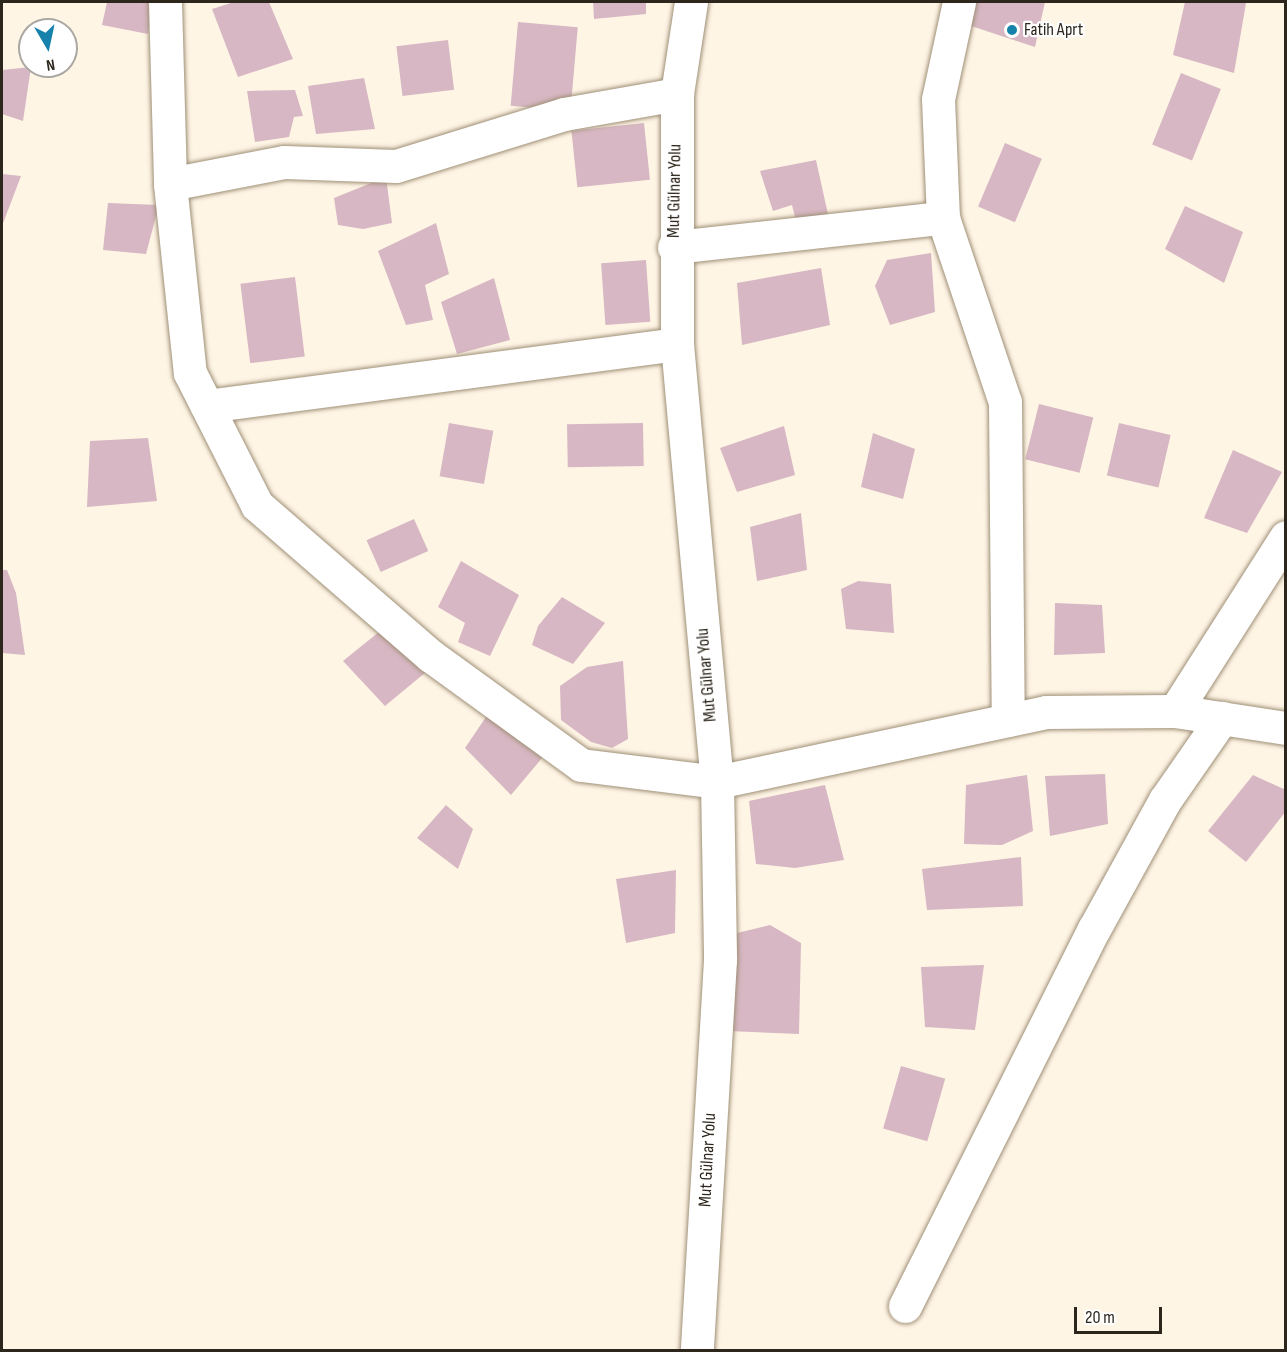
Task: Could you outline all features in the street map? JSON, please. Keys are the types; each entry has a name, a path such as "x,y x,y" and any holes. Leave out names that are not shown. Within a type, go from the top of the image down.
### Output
{"street":[{"path":"165,2 170,184 190,373 257,505 431,656 581,765 717,782 1046,711 1175,711 1286,728"},
{"name":"Mut Gülnar Yolu","path":"692,2 677,94 674,247 677,344 717,782 720,960 697,1350"},
{"path":"959,2 938,99 943,218 1005,402 1008,720"},
{"path":"170,184 284,162 396,166 564,114 677,94"},
{"path":"674,247 943,218"},
{"path":"207,406 677,344"},
{"path":"1175,711 1286,537"},
{"path":"905,1306 1094,928 1165,800 1222,718"}],"building":[{"path":"107,2 153,2 148,34 102,25"},
{"path":"234,2 269,2 293,59 238,77 212,9"},
{"path":"593,2 646,2 646,14 594,19"},
{"name":"Fatih Aprt","path":"960,2 1045,2 1035,47 956,21"},
{"path":"1185,2 1246,3 1234,73 1173,55"},
{"path":"518,22 578,27 570,111 511,106"},
{"path":"448,40 454,90 402,96 396,46"},
{"path":"18,68 18,78 29,78 23,121 2,114 2,70"},
{"path":"1181,73 1221,89 1192,161 1152,144"},
{"path":"364,78 375,129 316,134 308,86"},
{"path":"295,90 303,116 294,117 289,137 255,142 247,91"},
{"path":"644,123 650,180 577,187 571,131"},
{"path":"1005,143 1042,159 1015,222 978,207"},
{"path":"816,160 829,219 797,225 792,205 773,211 760,171"},
{"path":"2,174 21,176 2,226"},
{"path":"386,177 392,223 363,229 338,225 334,198"},
{"path":"108,203 159,205 146,254 103,250"},
{"path":"1185,206 1243,232 1224,283 1165,249"},
{"path":"436,223 449,274 425,285 433,320 406,325 378,251"},
{"path":"931,253 935,312 890,325 875,286 887,260"},
{"path":"646,260 650,322 605,325 601,263"},
{"path":"821,268 830,325 742,345 737,283"},
{"path":"295,277 305,356 250,363 240,284"},
{"path":"494,278 510,340 457,354 441,302"},
{"path":"1039,404 1093,418 1080,473 1025,459"},
{"path":"449,423 493,431 484,484 440,476"},
{"path":"643,423 644,466 568,467 567,424"},
{"path":"1119,423 1171,435 1158,488 1107,476"},
{"path":"784,426 795,475 737,492 720,448"},
{"path":"873,433 915,449 903,499 861,487"},
{"path":"148,438 157,501 87,507 90,441"},
{"path":"1233,450 1282,472 1247,533 1204,518"},
{"path":"801,513 807,570 757,581 750,527"},
{"path":"414,519 428,551 381,572 366,540"},
{"path":"461,561 519,595 490,656 458,642 465,623 438,607"},
{"path":"2,570 7,570 16,593 25,655 2,653"},
{"path":"858,581 891,584 894,633 846,629 841,589"},
{"path":"562,597 605,623 573,664 532,645 538,626"},
{"path":"1055,603 1102,605 1105,653 1054,655"},
{"path":"385,627 432,667 385,706 343,661"},
{"path":"623,661 628,739 612,748 591,742 561,720 560,686 587,667"},
{"path":"490,711 548,751 511,795 465,748"},
{"path":"1105,774 1108,824 1050,836 1045,776"},
{"path":"1027,775 1033,831 1002,845 964,844 966,785"},
{"path":"1253,775 1286,790 1286,811 1246,862 1208,831"},
{"path":"825,785 844,860 795,868 756,864 749,801"},
{"path":"446,805 473,829 458,869 417,838"},
{"path":"1021,857 1023,906 927,910 922,869"},
{"path":"676,870 675,933 626,943 616,879"},
{"path":"770,925 801,943 799,1034 728,1031 733,934"},
{"path":"984,965 975,1030 925,1027 921,967"},
{"path":"901,1066 945,1079 927,1141 883,1128"}],"place":[{"name":"Fatih Aprt","path":"1012,30"}]}
